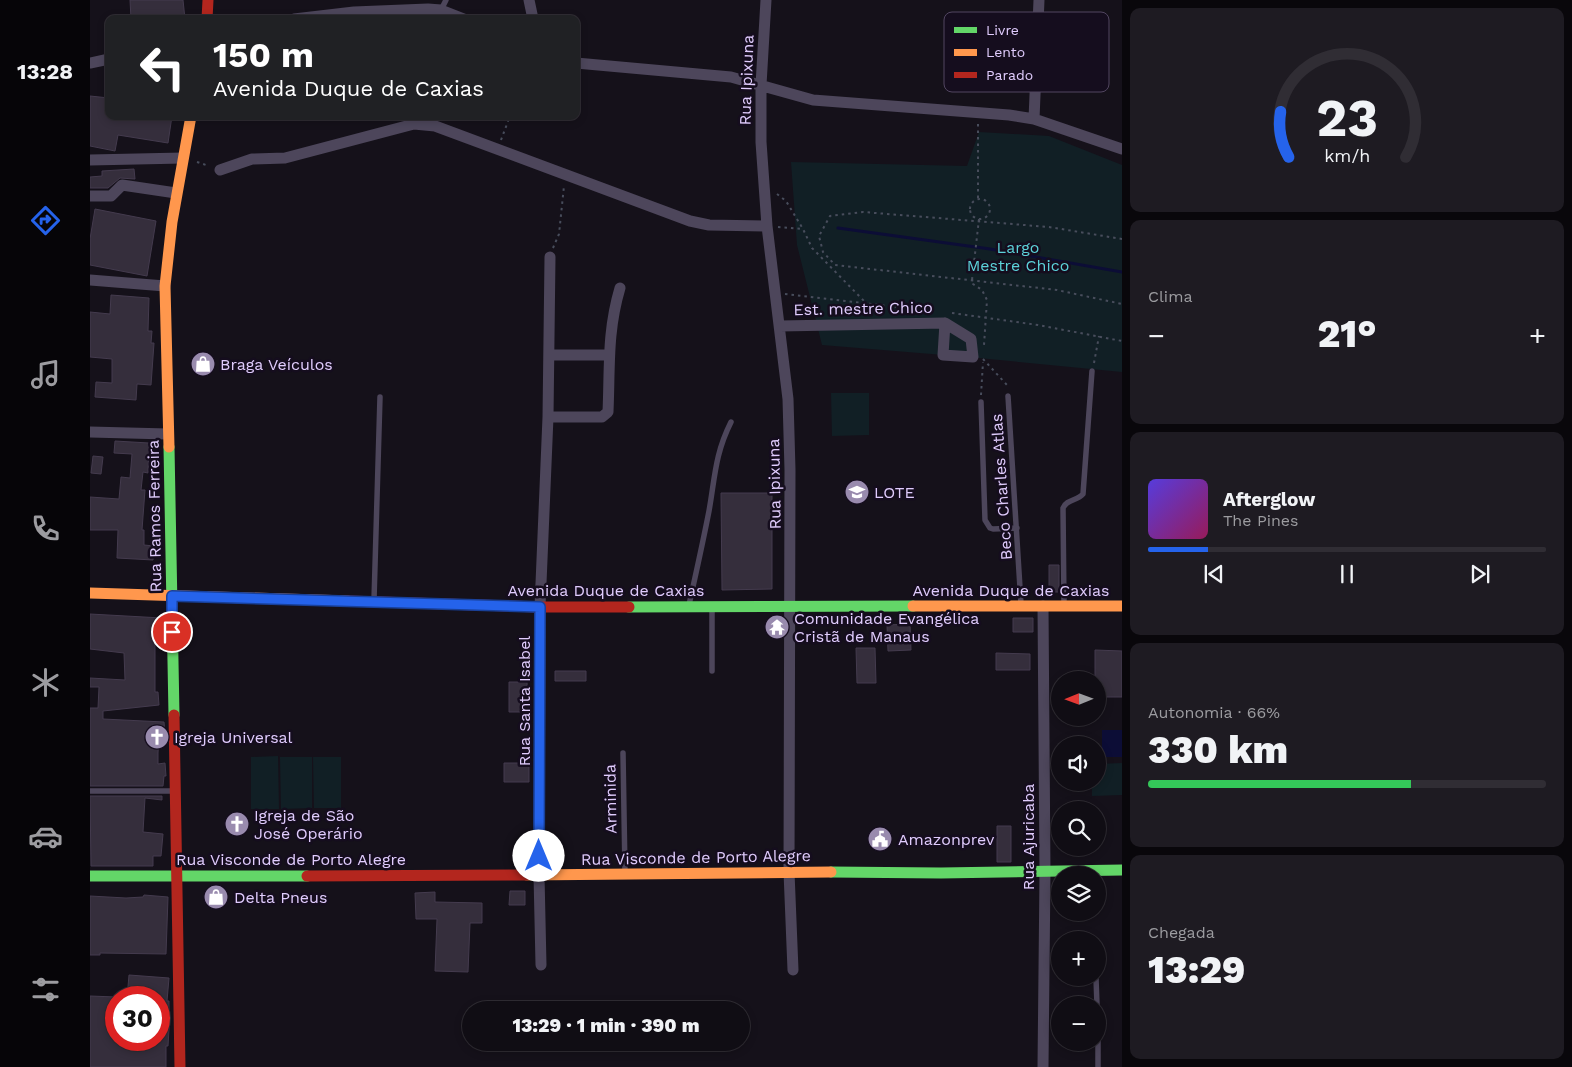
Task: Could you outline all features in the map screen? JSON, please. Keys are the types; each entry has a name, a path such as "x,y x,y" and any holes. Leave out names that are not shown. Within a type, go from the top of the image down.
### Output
{"street":[{"path":"207,15 208,0"},
{"path":"529,0 532,15"},
{"name":"Rua Ipixuna","path":"766,0 761,142 767,226 788,408 791,606 789,872 793,970"},
{"path":"328,15 428,9 443,5 458,15"},
{"path":"90,63 105,60"},
{"path":"580,62 731,77 813,100 977,112 1034,119 1122,149"},
{"path":"1034,119 1035,92"},
{"name":"Rua Ramos Ferreira","path":"180,1067 166,266 176,193 190,120"},
{"path":"220,170 252,160 285,158 414,124 435,126 558,170 690,221 709,225 767,226"},
{"path":"90,160 183,158"},
{"path":"90,196 111,196 122,185 176,193"},
{"name":"Rua Santa Isabel","path":"541,965 539,875 540,607 550,355 550,257"},
{"path":"90,280 166,286"},
{"path":"548,417 596,418 608,412 608,355 612,321 620,288"},
{"name":"Est. mestre Chico","path":"780,326 945,323"},
{"path":"550,355 608,355"},
{"path":"90,432 168,434"},
{"name":"Avenida Duque de Caxias","path":"90,592 540,607 1122,606"},
{"name":"Rua Ajuricaba","path":"1043,606 1045,872 1043,1067"},
{"name":"Rua Visconde de Porto Alegre","path":"90,876 539,875 789,872 941,873 1122,870"}],"lane":[{"path":"1064,606 1063,508 1067,502 1083,494 1092,371"},
{"name":"Beco Charles Atlas","path":"1008,396 1022,606"},
{"path":"374,602 380,397"},
{"path":"981,402 986,520 990,528 993,529 1017,528"},
{"path":"689,607 709,512 717,458 723,438 731,422"},
{"path":"712,607 712,671"},
{"name":"Arminida","path":"622,753 625,874"},
{"path":"90,791 176,791"},
{"path":"1098,1051 1098,1067"}],"path":[{"path":"977,112 978,199"},
{"path":"498,149 509,120"},
{"path":"183,158 220,170"},
{"path":"550,257 559,234 564,182 555,178 558,170"},
{"path":"765,191 779,195 786,202 803,229 812,248 866,303"},
{"path":"978,199 984,200 989,204 990,210 987,216 979,220 971,214 970,208 973,202 978,199"},
{"path":"1122,239 1049,227 863,212 830,216 819,236 823,252 836,264 1057,290 1122,304"},
{"path":"972,278 979,220"},
{"path":"767,226 803,229"},
{"path":"1092,371 1099,336"},
{"path":"983,359 1007,385 1008,396"}],"green space":[{"name":"Largo Mestre Chico","path":"979,132 1049,136 1122,165 1122,372 822,345 797,245 791,162 967,166"},
{"path":"831,393 869,393 869,435 832,436"},
{"path":"278,756 279,809 251,809 251,757"},
{"path":"280,757 312,757 312,808 281,809"},
{"path":"313,757 341,757 341,808 314,808"},
{"path":"1122,763 1122,795 1092,796 1092,791 1106,791 1106,764"}],"shaded area":[{"path":"1102,730 1122,730 1122,757 1106,757 1106,736 1102,736"}],"building":[{"path":"130,0 183,0 185,15 131,15"},
{"path":"90,96 105,98 105,120 171,120 168,143 118,135 115,151 90,146"},
{"path":"134,169 135,179 120,178 108,188 90,188 90,177 102,176 102,171"},
{"path":"95,209 156,221 147,276 90,265 90,239"},
{"path":"111,295 149,298 148,331 152,331 151,343 154,343 151,385 137,384 136,400 95,397 96,382 112,383 112,359 90,357 90,312 110,314"},
{"path":"115,441 149,443 148,473 143,472 141,490 145,490 142,530 144,530 144,545 154,546 153,560 117,558 118,530 90,530 90,497 119,499 121,477 130,478 132,454 114,453"},
{"path":"93,456 103,457 101,474 91,473"},
{"path":"721,493 772,493 772,589 722,590"},
{"path":"1049,565 1059,565 1059,592 1049,592"},
{"path":"90,614 162,618 163,635 155,634 155,692 158,692 159,705 103,711 103,719 164,722 165,735 159,734 158,753 158,764 165,763 166,776 164,776 163,786 90,786 90,708 98,708 99,687 90,687 90,678 125,680 124,653 90,649"},
{"path":"1013,618 1033,618 1033,632 1013,632"},
{"path":"910,624 911,650 888,651 887,625"},
{"path":"856,648 875,648 876,683 857,683"},
{"path":"1095,650 1122,651 1122,697 1106,697 1106,671 1095,671"},
{"path":"996,653 1030,654 1030,670 996,670"},
{"path":"555,671 586,671 586,681 555,681"},
{"path":"509,682 527,682 528,712 509,712"},
{"path":"504,763 529,763 529,782 504,782"},
{"path":"90,796 162,796 162,800 145,798 143,832 163,834 161,856 153,856 153,866 91,866"},
{"path":"997,826 1011,826 1011,862 997,862"},
{"path":"510,891 525,891 525,905 509,905"},
{"path":"435,892 435,902 482,903 482,923 470,923 468,972 435,971 437,919 416,919 415,893"},
{"path":"144,895 168,897 166,954 100,953 100,955 90,955 90,896 126,898 143,897"},
{"path":"129,975 169,978 168,986 128,986"},
{"path":"90,996 105,997 105,1051 166,1051 166,1067 90,1067"}],"waterway":[{"path":"838,228 990,249 1122,272"}],"traffic: fast":[{"path":"169,447 174,715"},
{"path":"629,607 913,606"},
{"path":"831,872 941,873 1122,870"},
{"path":"90,876 307,876"}],"traffic: slow":[{"path":"169,447 165,286 172,222 190,120"},
{"path":"90,593 348,601"},
{"path":"913,606 1122,606"},
{"path":"527,875 831,872"}],"traffic: jam":[{"path":"207,15 208,0"},
{"path":"348,601 540,607 629,607"},
{"path":"174,715 180,1067"},
{"path":"307,876 527,875"}],"place":[{"name":"Braga Veículos","path":"203,364"},
{"name":"LOTE","path":"857,492"},
{"name":"Comunidade Evangélica Cristã de Manaus","path":"777,627"},
{"name":"Igreja Universal","path":"157,737"},
{"name":"Igreja de São José Operário","path":"237,824"},
{"name":"Amazonprev","path":"880,839"},
{"name":"Delta Pneus","path":"216,897"}],"route":[{"path":"172,632 172,596 540,607 539,856"}]}
